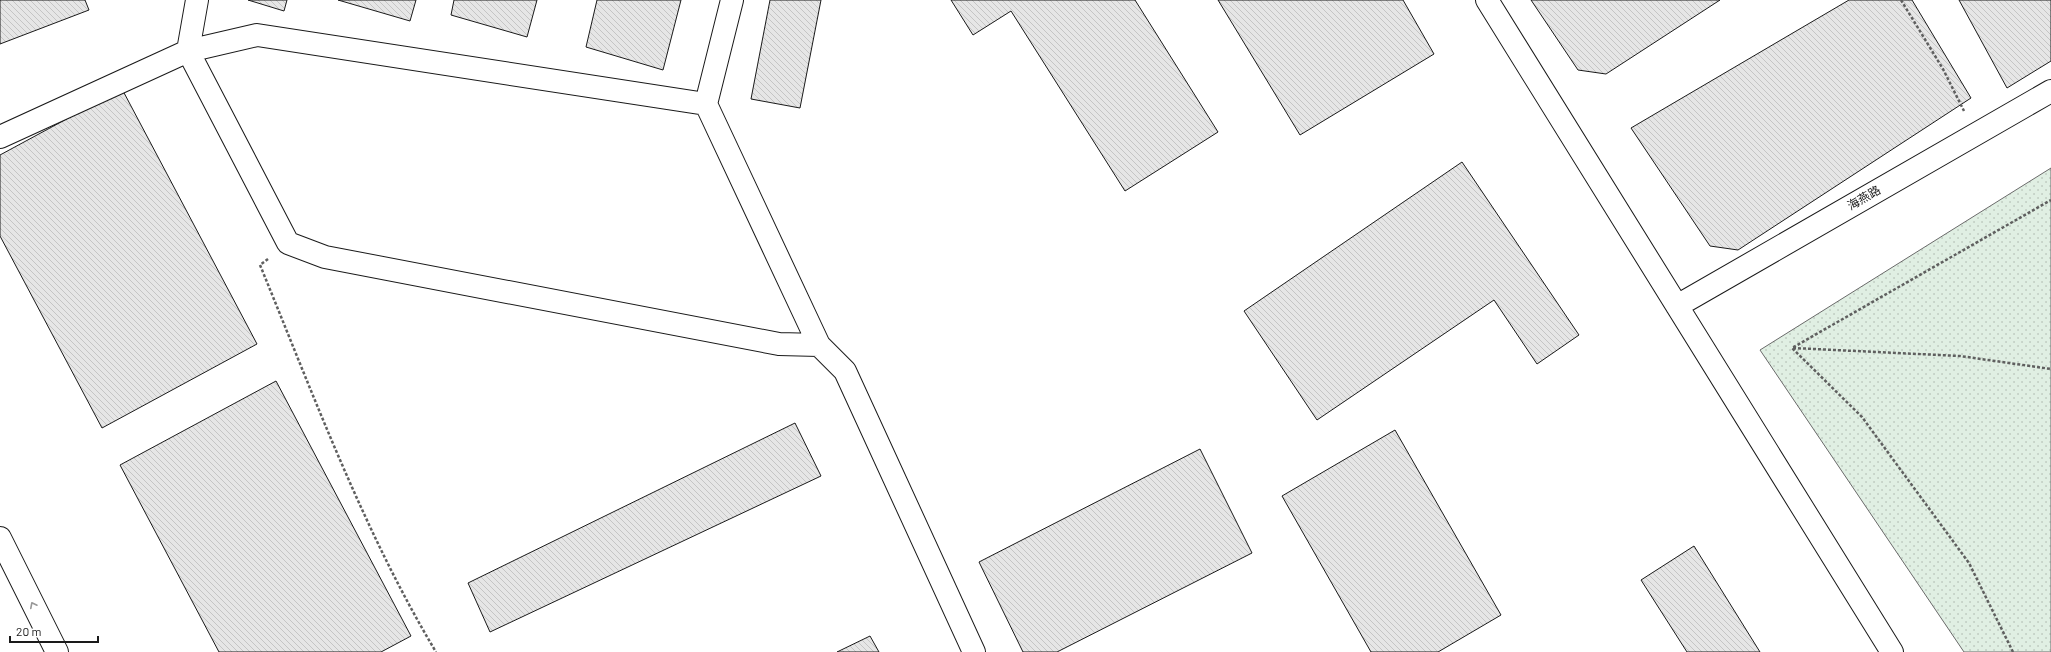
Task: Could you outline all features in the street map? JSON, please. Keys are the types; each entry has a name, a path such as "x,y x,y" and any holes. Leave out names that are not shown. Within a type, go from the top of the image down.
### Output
{"street":[{"path":"197,0 188,51 288,243 325,257 779,344 819,345"},
{"path":"732,0 706,104 819,345 845,371 974,652"},
{"path":"1487,0 1892,652"},
{"path":"0,136 188,51 257,35 706,104"},
{"name":"海燕路","path":"1677,306 2051,91"},
{"path":"0,538 57,652"}],"path":[{"path":"1901,0 1943,69 1976,134"},
{"path":"1792,348 2051,200"},
{"path":"288,243 260,265 355,494 420,625 436,652"},
{"path":"1792,348 1960,356 2051,369"},
{"path":"1792,348 1862,417 1969,563 2013,652"}],"green space":[{"path":"2051,168 2051,652 1964,652 1760,350"}],"building":[{"path":"0,0 85,0 89,10 0,44"},
{"path":"248,0 287,0 284,11"},
{"path":"338,0 416,0 410,21"},
{"path":"454,0 537,0 527,37 451,15"},
{"path":"597,0 681,0 663,70 586,47"},
{"path":"770,0 821,0 800,108 751,99"},
{"path":"951,0 1135,0 1218,132 1125,191 1011,11 973,35"},
{"path":"1218,0 1403,0 1434,54 1300,135"},
{"path":"1531,0 1720,0 1606,74 1578,70"},
{"path":"1849,0 1912,0 1971,98 1738,250 1710,246 1631,128"},
{"path":"1959,0 2051,0 2051,61 2007,88"},
{"path":"122,89 257,344 102,428 0,236 0,155"},
{"path":"1462,162 1579,335 1537,364 1494,300 1317,420 1244,311"},
{"path":"276,381 411,636 381,652 219,652 120,465"},
{"path":"795,423 821,476 490,632 468,583"},
{"path":"1395,430 1501,615 1438,652 1371,652 1282,496"},
{"path":"1200,449 1252,553 1057,652 1023,652 979,562"},
{"path":"1694,546 1760,652 1687,652 1641,580"},
{"path":"870,636 879,652 837,652"}]}
